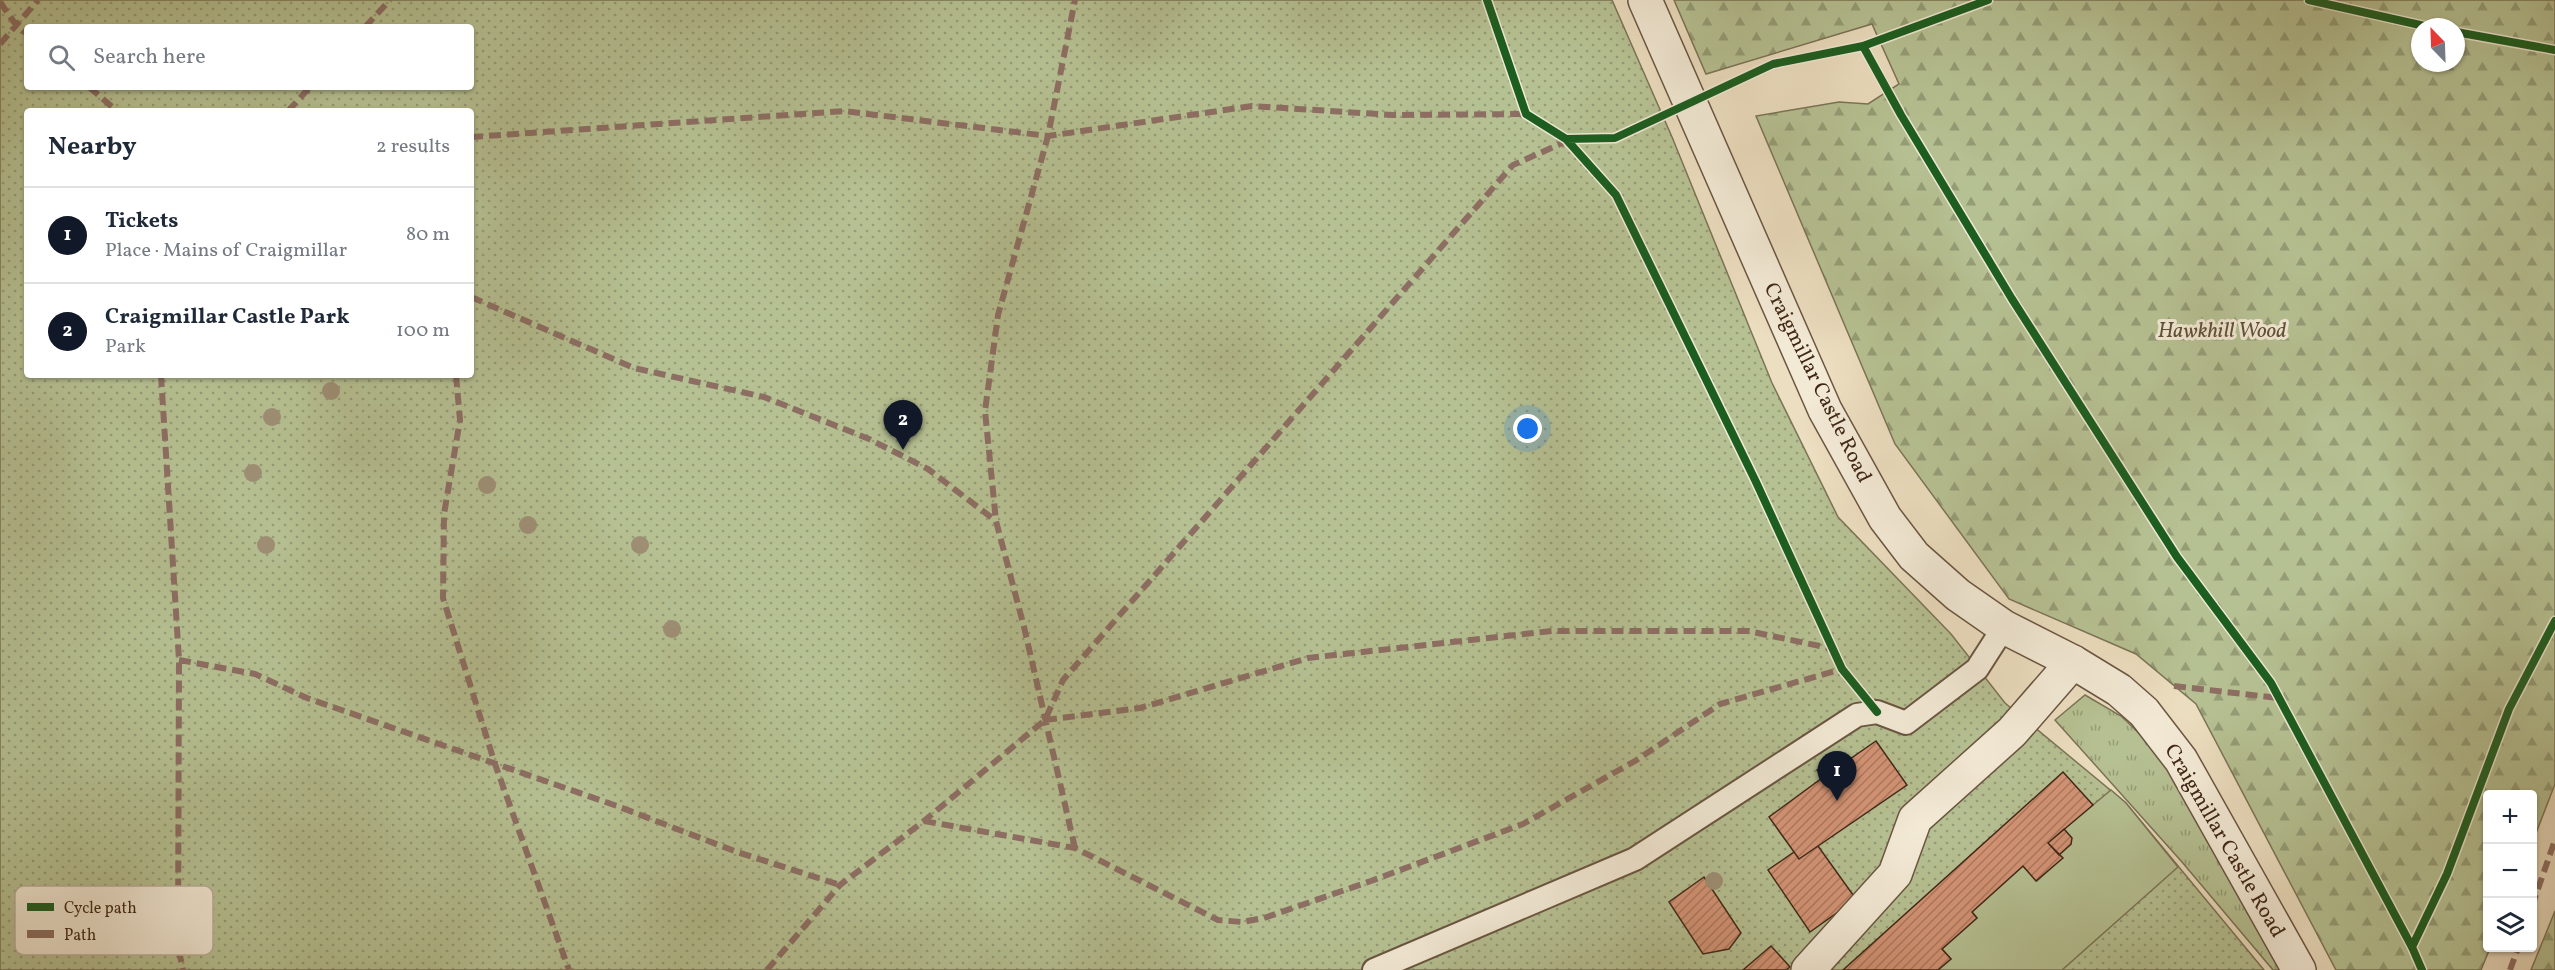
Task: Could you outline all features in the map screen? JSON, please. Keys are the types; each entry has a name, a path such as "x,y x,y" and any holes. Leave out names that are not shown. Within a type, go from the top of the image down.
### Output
{"street":[{"name":"Craigmillar Castle Road","path":"1645,0 1825,410 1857,472 1885,518 1914,556 1958,595 2004,627 2073,662 2119,690 2144,712 2181,760 2299,970"},
{"path":"1808,970 1895,874 1915,819 2012,732 2073,662"}],"lane":[{"path":"1374,970 1635,859 1857,715 1877,712 1906,723 1977,669 2004,627"}],"green space":[{"path":"0,0 1612,0 1672,137 1772,383 1838,517 1951,634 2005,703 2126,803 2264,970 0,970"},
{"name":"Hawkhill Wood","path":"1674,0 2555,0 2555,784 2537,831 2537,790 2483,790 2483,952 2488,952 2481,970 2336,970 2196,704 2136,654 2009,599 1895,444 1756,116 1839,102 1868,104 1899,84 1872,24 1706,74"},
{"path":"2085,695 2121,716 2163,756 2285,970 2273,970 2182,862 2055,720"},
{"path":"2111,790 2126,803 2178,867 2062,970 1938,970 1951,959 1942,949 1977,918 1972,912 2023,866 2037,881 2062,858 2059,855 2071,844 2071,838 2064,829"},
{"path":"2555,911 2555,970 2531,970"}],"building":[{"path":"1876,741 1907,785 1799,859 1769,817 1822,778 1817,770 1842,754 1847,761"},
{"path":"2063,772 2093,805 2048,843 2063,858 2036,881 2023,866 1972,912 1977,918 1942,949 1951,959 1938,970 1843,970"},
{"path":"2064,829 2072,838 2071,844 2059,855 2048,843"},
{"path":"1818,846 1856,899 1810,932 1768,870 1794,852 1799,859"},
{"path":"1704,877 1741,933 1729,949 1703,954 1669,902"},
{"path":"1771,946 1790,967 1786,970 1743,970"}],"marked path":[{"path":"0,44 38,0"},
{"path":"368,24 390,0"},
{"path":"1075,0 1048,136 998,315 985,411 996,521 1024,627 1075,848"},
{"path":"0,2 16,25 24,32"},
{"path":"92,90 114,108"},
{"path":"291,108 307,90"},
{"path":"474,137 844,111 1048,136 1252,106 1393,115 1526,114"},
{"path":"767,970 840,885 924,821 1045,720 1063,680 1513,165 1567,141"},
{"path":"474,298 634,368 764,397 869,439 928,469 996,521"},
{"path":"161,378 179,660 178,886"},
{"path":"456,378 460,420 444,514 443,598 495,764 569,970"},
{"path":"1045,720 1140,708 1308,658 1552,631 1748,631 1834,649"},
{"path":"179,660 255,674 307,698 617,806 737,852 840,885"},
{"path":"924,821 1075,848 1218,920 1242,922 1264,918 1371,881 1523,824 1635,761 1720,704 1842,669"},
{"path":"2174,686 2278,698"},
{"path":"2535,898 2555,840"},
{"path":"2510,970 2517,952"},
{"path":"180,955 183,970"}],"cycle path":[{"path":"1487,0 1526,114 1566,139 1615,138 1773,64 1863,46 1901,115 2012,299 2177,557 2271,683 2412,947 2422,970"},
{"path":"1863,46 1988,0"},
{"path":"2309,0 2411,23"},
{"path":"2465,34 2555,50"},
{"path":"1566,139 1616,195 1756,482 1842,669 1877,712"},
{"path":"2412,947 2447,874 2509,709 2555,621"}],"place":[{"name":"Craigmillar Castle Park","path":"903,450"},
{"name":"Tickets","path":"1837,801"}]}
